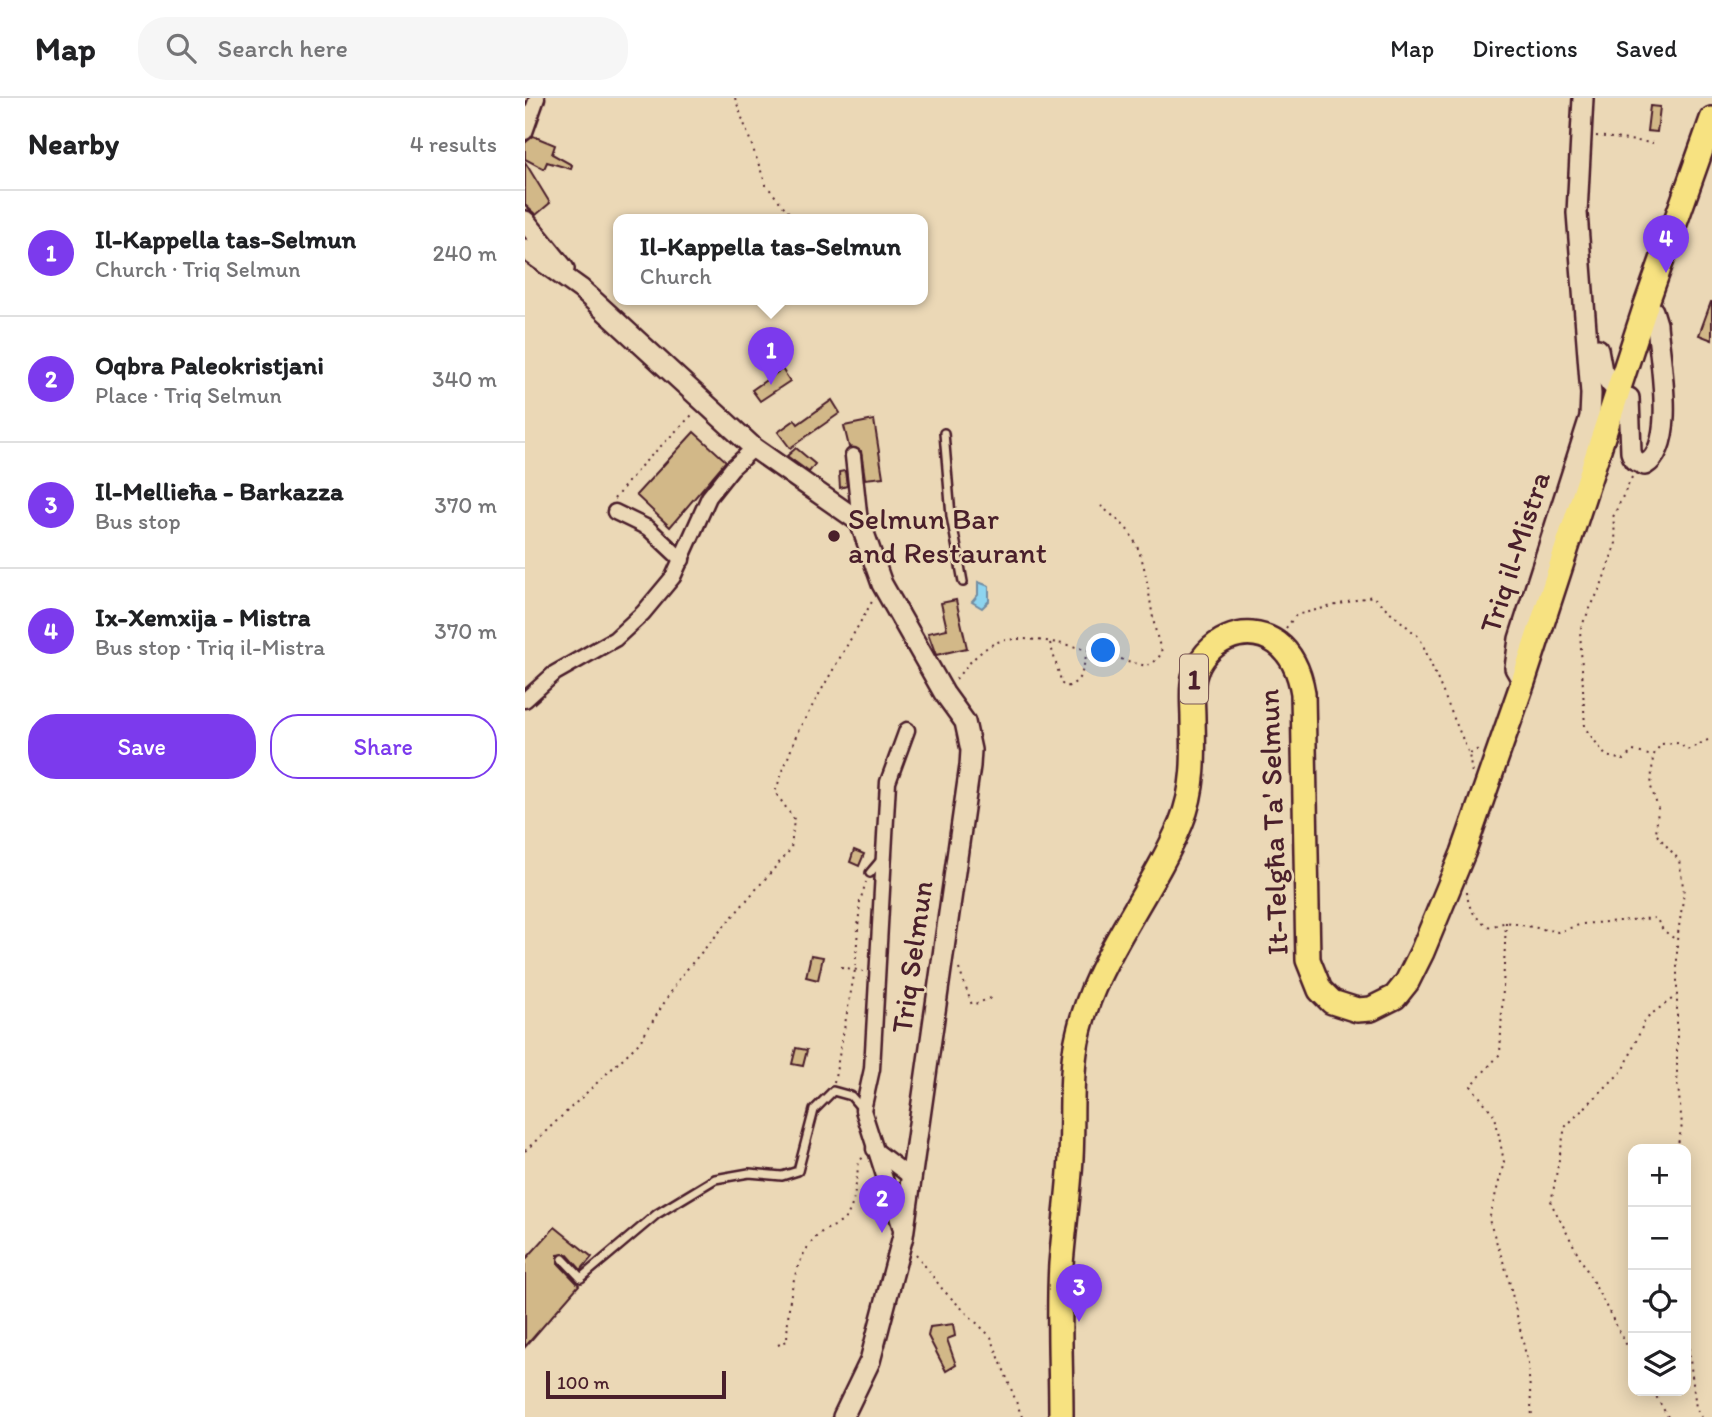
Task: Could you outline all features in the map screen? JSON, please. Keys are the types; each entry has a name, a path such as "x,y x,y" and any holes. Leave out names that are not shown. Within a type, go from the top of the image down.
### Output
{"main road":[{"name":"Triq il-Mistra","path":"1523,682 1646,305 1712,119"},
{"name":"1","path":"1061,1417 1061,1266 1071,1159 1075,1054 1085,1011 1101,972 1169,848 1189,803 1194,767 1193,688 1202,660 1216,643 1236,634 1253,634 1279,644"},
{"name":"It-Telgħa Ta' Selmun","path":"1279,644 1300,675 1303,693 1308,960 1320,990 1332,1002 1357,1010 1371,1009 1395,997 1407,982 1463,854 1523,682"}],"street":[{"path":"525,132 537,98"},
{"name":"Triq il-Mistra","path":"1523,682 1515,668 1519,639 1590,417 1591,394 1577,213 1583,98"},
{"name":"Triq il-Mistra","path":"1577,213 1602,371 1611,384"},
{"path":"525,221 581,289"},
{"path":"525,249 581,289 754,449 860,522"},
{"path":"1629,398 1631,452 1639,464 1651,461 1665,427 1657,324 1653,310 1646,305"},
{"path":"525,699 555,673 615,639 643,613 673,577 709,497 732,468 754,449"},
{"name":"Triq Selmun","path":"843,1417 870,1361 903,1236 971,750 965,722 944,693 882,584 860,522 853,456"},
{"path":"615,512 647,528 682,559"},
{"path":"903,1236 863,1111 872,1069 888,782 907,730"},
{"path":"873,1148 912,1178"}],"lane":[{"path":"944,433 951,516 963,582"},
{"path":"870,873 884,857"},
{"path":"563,1259 581,1278 657,1214 715,1179 749,1173 782,1176 799,1171 814,1110 833,1091 851,1096 863,1111"}],"path":[{"path":"735,98 766,185 790,214"},
{"path":"1581,134 1653,143"},
{"path":"615,512 613,501 622,487 705,403"},
{"path":"1639,464 1613,517 1616,543 1601,586 1580,629 1585,729 1606,756 1623,760 1633,751 1653,756"},
{"path":"944,693 973,659 1000,641 1050,643 1146,666 1157,660 1162,652 1153,629 1139,549 1127,529 1101,506"},
{"path":"525,1151 639,1043 681,976 791,849 794,819 775,792 799,731 882,584"},
{"path":"1279,644 1296,615 1372,596 1420,638 1469,754 1475,793 1480,801"},
{"path":"1050,643 1062,684 1066,687 1075,684 1082,675 1087,651"},
{"path":"1678,1144 1682,1125 1677,1076 1677,940 1684,893 1679,860 1656,834 1658,808 1651,788 1653,756 1661,744 1679,743 1687,750 1712,738"},
{"path":"833,1091 836,1061 855,970 860,901 870,873"},
{"path":"1467,892 1468,904 1477,920 1490,927 1506,922 1558,932 1582,924 1656,918 1663,929 1677,940"},
{"path":"1506,922 1500,1054 1471,1086 1495,1116 1504,1161 1489,1220 1508,1276 1528,1364 1532,1417"},
{"path":"841,967 877,974"},
{"path":"959,970 972,1006 994,997"},
{"path":"1628,1347 1552,1203 1565,1127 1624,1069 1646,1018 1677,995"},
{"path":"778,1345 787,1341 788,1303 805,1252 820,1233 838,1226 849,1213 859,1162 873,1148"},
{"path":"903,1236 943,1290 991,1337 1021,1417"},
{"path":"1687,1333 1696,1408 1701,1417"},
{"path":"1656,1396 1668,1417"}],"water":[{"path":"978,582 989,586 989,601 982,608 972,602 978,595"}],"building":[{"path":"1650,106 1660,107 1657,132 1647,131"},
{"path":"533,136 555,145 552,154 572,165 571,169 547,162 544,169 525,159 525,143"},
{"path":"525,162 550,203 536,215 525,205"},
{"path":"1712,302 1712,340 1699,335"},
{"path":"782,369 790,381 760,401 752,390"},
{"path":"832,400 840,413 790,448 778,432 795,420 798,424"},
{"path":"874,420 883,477 865,479 861,451 849,447 844,426"},
{"path":"694,432 726,461 670,527 636,495"},
{"path":"796,448 815,464 809,472 787,456"},
{"path":"845,471 847,486 840,488 839,472"},
{"path":"956,600 967,648 936,655 928,633 947,629 941,603"},
{"path":"854,850 864,854 859,866 850,862"},
{"path":"811,955 823,957 818,980 806,977"},
{"path":"796,1048 807,1050 803,1066 792,1064"},
{"path":"555,1227 592,1257 581,1270 567,1254 558,1255 558,1263 579,1285 525,1347 525,1260"},
{"path":"953,1324 955,1336 947,1339 956,1365 946,1371 928,1336 930,1327"}],"place":[{"name":"Ix-Xemxija - Mistra","path":"1666,273"},
{"name":"Il-Kappella tas-Selmun","path":"771,385"},
{"name":"Selmun Bar and Restaurant","path":"834,536"},
{"name":"Oqbra Paleokristjani","path":"882,1233"},
{"name":"Il-Mellieħa - Barkazza","path":"1079,1322"}]}
